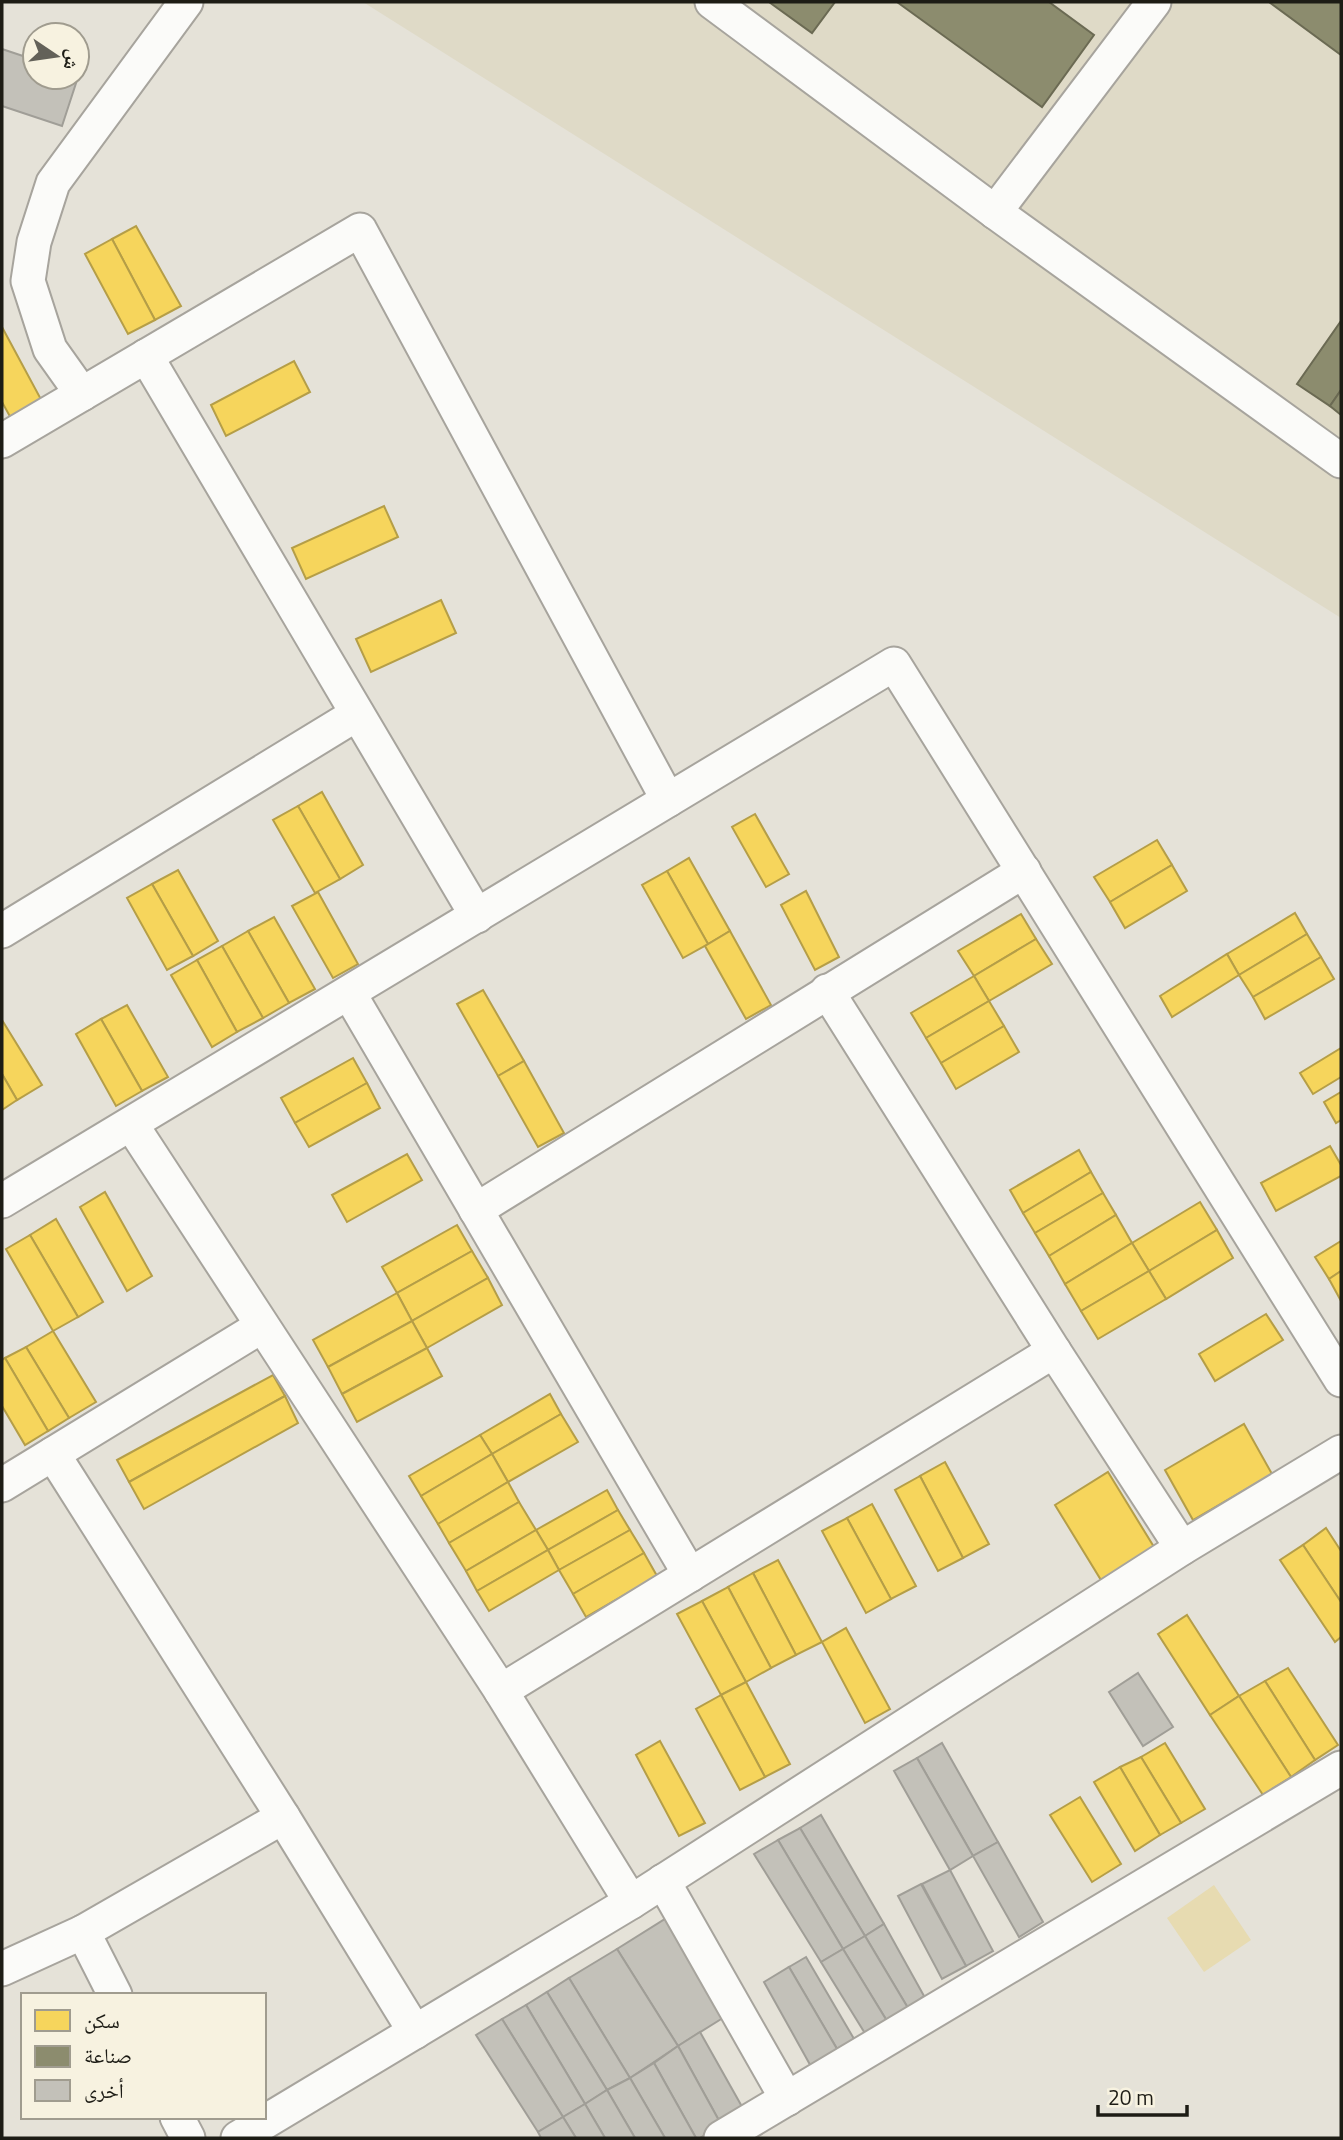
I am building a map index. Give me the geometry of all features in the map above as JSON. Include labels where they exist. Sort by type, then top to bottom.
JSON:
[{"type":"street","points":[[82,394],[50,349],[28,281],[34,242],[53,183],[186,2]]},
{"type":"street","points":[[712,2],[995,212],[1341,461]]},
{"type":"street","points":[[995,212],[1154,2]]},
{"type":"street","points":[[2,441],[360,230],[668,800]]},
{"type":"street","points":[[146,356],[477,916]]},
{"type":"street","points":[[2,1201],[894,664],[1341,1380]]},
{"type":"street","points":[[2,931],[357,714]]},
{"type":"street","points":[[476,1210],[1024,871]]},
{"type":"street","points":[[827,991],[1182,1548]]},
{"type":"street","points":[[349,993],[690,1575]]},
{"type":"street","points":[[131,1124],[501,1691],[631,1902]]},
{"type":"street","points":[[2,1485],[262,1326]]},
{"type":"street","points":[[501,1691],[1054,1351]]},
{"type":"street","points":[[238,2138],[631,1902],[1182,1548],[1341,1452]]},
{"type":"street","points":[[53,1454],[283,1816],[415,2032]]},
{"type":"street","points":[[721,2138],[1341,1768]]},
{"type":"street","points":[[2,1969],[83,1932],[283,1816]]},
{"type":"street","points":[[663,1881],[786,2099]]},
{"type":"street","points":[[83,1932],[114,1993]]},
{"type":"street","points":[[178,2119],[188,2138]]},
{"type":"shaded area","points":[[363,2],[1341,2],[1341,618]]},
{"type":"shaded area","points":[[1214,1885],[1251,1940],[1204,1972],[1167,1918]]},
{"type":"building: سكن","points":[[136,226],[181,306],[155,320],[112,239]]},
{"type":"building: سكن","points":[[112,239],[155,320],[128,334],[85,254]]},
{"type":"building: سكن","points":[[2,327],[44,405],[13,422],[2,402]]},
{"type":"building: سكن","points":[[294,361],[310,392],[226,436],[211,405]]},
{"type":"building: سكن","points":[[384,506],[398,537],[306,579],[292,548]]},
{"type":"building: سكن","points":[[441,600],[456,633],[371,672],[356,639]]},
{"type":"building: سكن","points":[[322,792],[363,865],[340,879],[298,806]]},
{"type":"building: سكن","points":[[298,806],[340,879],[315,893],[273,820]]},
{"type":"building: سكن","points":[[755,814],[789,874],[766,887],[732,827]]},
{"type":"building: سكن","points":[[1157,840],[1172,865],[1110,902],[1094,877]]},
{"type":"building: سكن","points":[[689,858],[730,931],[708,944],[667,871]]},
{"type":"building: سكن","points":[[1172,865],[1187,891],[1125,928],[1110,902]]},
{"type":"building: سكن","points":[[178,870],[218,941],[193,956],[152,884]]},
{"type":"building: سكن","points":[[667,871],[708,944],[683,958],[642,885]]},
{"type":"building: سكن","points":[[152,884],[193,956],[167,970],[127,898]]},
{"type":"building: سكن","points":[[806,891],[839,957],[815,970],[781,905]]},
{"type":"building: سكن","points":[[318,892],[358,964],[333,978],[292,906]]},
{"type":"building: سكن","points":[[1295,913],[1307,934],[1239,975],[1227,954]]},
{"type":"building: سكن","points":[[1021,914],[1036,939],[974,976],[958,951]]},
{"type":"building: سكن","points":[[274,917],[315,989],[289,1003],[248,931]]},
{"type":"building: سكن","points":[[248,931],[289,1003],[263,1018],[222,946]]},
{"type":"building: سكن","points":[[730,931],[771,1005],[746,1019],[705,946]]},
{"type":"building: سكن","points":[[1307,934],[1321,957],[1253,997],[1239,975]]},
{"type":"building: سكن","points":[[1036,939],[1052,964],[989,1001],[974,976]]},
{"type":"building: سكن","points":[[222,946],[263,1018],[237,1032],[197,960]]},
{"type":"building: سكن","points":[[1227,954],[1239,975],[1172,1017],[1160,996]]},
{"type":"building: سكن","points":[[1321,957],[1334,979],[1265,1019],[1253,997]]},
{"type":"building: سكن","points":[[197,960],[237,1032],[212,1047],[171,975]]},
{"type":"building: سكن","points":[[974,976],[989,1001],[926,1038],[911,1013]]},
{"type":"building: سكن","points":[[483,990],[524,1061],[498,1076],[457,1004]]},
{"type":"building: سكن","points":[[989,1001],[1004,1026],[941,1063],[926,1038]]},
{"type":"building: سكن","points":[[127,1005],[168,1077],[142,1091],[101,1019]]},
{"type":"building: سكن","points":[[101,1019],[142,1091],[116,1106],[76,1034]]},
{"type":"building: سكن","points":[[2,1020],[42,1085],[17,1100],[2,1074]]},
{"type":"building: سكن","points":[[1004,1026],[1019,1052],[956,1089],[941,1063]]},
{"type":"building: سكن","points":[[1341,1048],[1341,1077],[1313,1094],[1300,1073]]},
{"type":"building: سكن","points":[[353,1058],[367,1083],[295,1123],[281,1098]]},
{"type":"building: سكن","points":[[524,1061],[564,1133],[538,1147],[498,1076]]},
{"type":"building: سكن","points":[[2,1074],[17,1100],[2,1110]]},
{"type":"building: سكن","points":[[367,1083],[380,1108],[309,1147],[295,1123]]},
{"type":"building: سكن","points":[[1341,1092],[1341,1120],[1336,1123],[1324,1102]]},
{"type":"building: سكن","points":[[1330,1146],[1341,1165],[1341,1176],[1276,1211],[1261,1183]]},
{"type":"building: سكن","points":[[1079,1150],[1091,1172],[1023,1213],[1010,1190]]},
{"type":"building: سكن","points":[[407,1154],[422,1180],[347,1222],[332,1195]]},
{"type":"building: سكن","points":[[1091,1172],[1103,1193],[1035,1233],[1023,1213]]},
{"type":"building: سكن","points":[[105,1192],[152,1276],[127,1291],[80,1207]]},
{"type":"building: سكن","points":[[1103,1193],[1116,1215],[1049,1256],[1035,1233]]},
{"type":"building: سكن","points":[[1200,1202],[1217,1230],[1149,1271],[1132,1243]]},
{"type":"building: سكن","points":[[1116,1215],[1132,1243],[1065,1284],[1049,1256]]},
{"type":"building: سكن","points":[[56,1219],[103,1302],[78,1317],[30,1235]]},
{"type":"building: سكن","points":[[457,1225],[472,1251],[397,1293],[382,1267]]},
{"type":"building: سكن","points":[[1217,1230],[1233,1258],[1166,1299],[1149,1271]]},
{"type":"building: سكن","points":[[30,1235],[78,1317],[53,1331],[6,1249]]},
{"type":"building: سكن","points":[[1341,1241],[1341,1271],[1329,1279],[1315,1257]]},
{"type":"building: سكن","points":[[1132,1243],[1149,1271],[1081,1311],[1065,1284]]},
{"type":"building: سكن","points":[[472,1251],[488,1278],[412,1321],[397,1293]]},
{"type":"building: سكن","points":[[1149,1271],[1166,1299],[1098,1339],[1081,1311]]},
{"type":"building: سكن","points":[[1341,1271],[1341,1301],[1329,1279]]},
{"type":"building: سكن","points":[[488,1278],[502,1305],[427,1348],[412,1321]]},
{"type":"building: سكن","points":[[397,1293],[412,1321],[328,1367],[313,1340]]},
{"type":"building: سكن","points":[[1266,1314],[1283,1340],[1215,1381],[1199,1354]]},
{"type":"building: سكن","points":[[412,1321],[427,1348],[342,1394],[328,1367]]},
{"type":"building: سكن","points":[[53,1331],[96,1402],[69,1418],[26,1347]]},
{"type":"building: سكن","points":[[26,1347],[69,1418],[48,1431],[5,1358]]},
{"type":"building: سكن","points":[[427,1348],[442,1376],[357,1422],[342,1394]]},
{"type":"building: سكن","points":[[5,1358],[48,1431],[25,1445],[2,1406],[2,1360]]},
{"type":"building: سكن","points":[[273,1375],[285,1396],[129,1482],[117,1460]]},
{"type":"building: سكن","points":[[550,1394],[561,1414],[492,1454],[480,1435]]},
{"type":"building: سكن","points":[[285,1396],[298,1423],[144,1509],[129,1482]]},
{"type":"building: سكن","points":[[561,1414],[578,1442],[508,1482],[492,1454]]},
{"type":"building: سكن","points":[[1244,1424],[1272,1474],[1193,1520],[1165,1470]]},
{"type":"building: سكن","points":[[480,1435],[492,1454],[421,1496],[409,1476]]},
{"type":"building: سكن","points":[[492,1454],[508,1482],[438,1524],[421,1496]]},
{"type":"building: سكن","points":[[945,1462],[989,1544],[963,1558],[920,1476]]},
{"type":"building: سكن","points":[[1108,1472],[1154,1547],[1101,1580],[1055,1505]]},
{"type":"building: سكن","points":[[920,1476],[963,1558],[938,1571],[895,1490]]},
{"type":"building: سكن","points":[[508,1482],[519,1502],[449,1543],[438,1524]]},
{"type":"building: سكن","points":[[607,1490],[618,1510],[548,1550],[536,1530]]},
{"type":"building: سكن","points":[[519,1502],[536,1530],[466,1571],[449,1543]]},
{"type":"building: سكن","points":[[872,1504],[916,1586],[891,1599],[847,1518]]},
{"type":"building: سكن","points":[[618,1510],[630,1530],[559,1570],[548,1550]]},
{"type":"building: سكن","points":[[847,1518],[891,1599],[866,1613],[822,1531]]},
{"type":"building: سكن","points":[[1326,1528],[1341,1551],[1341,1602],[1303,1545]]},
{"type":"building: سكن","points":[[536,1530],[548,1550],[477,1591],[466,1571]]},
{"type":"building: سكن","points":[[630,1530],[644,1553],[573,1594],[559,1570]]},
{"type":"building: سكن","points":[[1303,1545],[1341,1602],[1341,1637],[1335,1642],[1280,1560]]},
{"type":"building: سكن","points":[[548,1550],[559,1570],[489,1611],[477,1591]]},
{"type":"building: سكن","points":[[644,1553],[657,1576],[586,1617],[573,1594]]},
{"type":"building: سكن","points":[[778,1560],[822,1642],[796,1655],[753,1573]]},
{"type":"building: سكن","points":[[753,1573],[796,1655],[771,1668],[728,1587]]},
{"type":"building: سكن","points":[[728,1587],[771,1668],[746,1682],[702,1601]]},
{"type":"building: سكن","points":[[702,1601],[746,1682],[721,1695],[677,1614]]},
{"type":"building: سكن","points":[[1187,1615],[1239,1696],[1210,1715],[1158,1634]]},
{"type":"building: سكن","points":[[846,1628],[890,1709],[865,1723],[822,1642]]},
{"type":"building: سكن","points":[[1288,1668],[1338,1745],[1315,1760],[1265,1681]]},
{"type":"building: سكن","points":[[1265,1681],[1315,1760],[1291,1777],[1239,1696]]},
{"type":"building: سكن","points":[[746,1682],[790,1764],[765,1777],[721,1695]]},
{"type":"building: سكن","points":[[721,1695],[765,1777],[740,1790],[696,1709]]},
{"type":"building: سكن","points":[[1239,1696],[1291,1777],[1263,1795],[1210,1715]]},
{"type":"building: سكن","points":[[660,1741],[705,1823],[679,1836],[636,1755]]},
{"type":"building: سكن","points":[[1165,1743],[1205,1809],[1181,1823],[1141,1757]]},
{"type":"building: سكن","points":[[1141,1757],[1181,1823],[1160,1835],[1120,1767]]},
{"type":"building: سكن","points":[[1120,1767],[1160,1835],[1135,1851],[1094,1782]]},
{"type":"building: سكن","points":[[1080,1797],[1121,1864],[1092,1882],[1050,1815]]},
{"type":"building: صناعة","points":[[769,2],[835,2],[812,33]]},
{"type":"building: صناعة","points":[[897,2],[1049,2],[1094,35],[1042,107]]},
{"type":"building: صناعة","points":[[1269,2],[1341,2],[1341,55]]},
{"type":"building: صناعة","points":[[1341,321],[1341,390],[1330,406],[1297,384]]},
{"type":"building: صناعة","points":[[1341,390],[1341,415],[1330,406]]},
{"type":"building: أخرى","points":[[2,49],[21,55],[21,91],[73,91],[62,126],[2,106]]},
{"type":"building: أخرى","points":[[1138,1673],[1173,1727],[1143,1746],[1109,1692]]},
{"type":"building: أخرى","points":[[942,1743],[998,1842],[973,1856],[917,1758]]},
{"type":"building: أخرى","points":[[917,1758],[973,1856],[950,1870],[894,1771]]},
{"type":"building: أخرى","points":[[821,1815],[884,1924],[865,1936],[800,1828]]},
{"type":"building: أخرى","points":[[800,1828],[865,1936],[843,1949],[778,1840]]},
{"type":"building: أخرى","points":[[778,1840],[843,1949],[821,1962],[754,1854]]},
{"type":"building: أخرى","points":[[998,1842],[1043,1922],[1019,1937],[973,1856]]},
{"type":"building: أخرى","points":[[950,1870],[993,1951],[966,1966],[922,1884]]},
{"type":"building: أخرى","points":[[921,1884],[966,1966],[942,1979],[898,1896]]},
{"type":"building: أخرى","points":[[665,1919],[726,2016],[678,2046],[617,1949]]},
{"type":"building: أخرى","points":[[884,1924],[924,1996],[908,2008],[865,1936]]},
{"type":"building: أخرى","points":[[865,1936],[908,2008],[887,2021],[843,1949]]},
{"type":"building: أخرى","points":[[617,1949],[678,2046],[630,2078],[569,1978]]},
{"type":"building: أخرى","points":[[843,1949],[887,2021],[866,2035],[821,1962]]},
{"type":"building: أخرى","points":[[806,1957],[857,2044],[840,2054],[789,1967]]},
{"type":"building: أخرى","points":[[789,1967],[840,2054],[813,2070],[764,1982]]},
{"type":"building: أخرى","points":[[569,1978],[630,2078],[607,2090],[547,1992]]},
{"type":"building: أخرى","points":[[547,1992],[607,2090],[585,2104],[526,2005]]},
{"type":"building: أخرى","points":[[526,2005],[585,2104],[563,2117],[502,2019]]},
{"type":"building: أخرى","points":[[502,2019],[563,2117],[538,2132],[476,2035]]},
{"type":"building: أخرى","points":[[700,2032],[745,2112],[722,2126],[678,2046]]},
{"type":"building: أخرى","points":[[678,2046],[722,2126],[700,2138],[696,2138],[654,2063]]},
{"type":"building: أخرى","points":[[654,2063],[696,2138],[665,2138],[630,2078]]},
{"type":"building: أخرى","points":[[630,2078],[665,2138],[635,2138],[607,2090]]},
{"type":"building: أخرى","points":[[607,2090],[635,2138],[605,2138],[585,2104]]},
{"type":"building: أخرى","points":[[585,2104],[605,2138],[576,2138],[563,2117]]},
{"type":"building: أخرى","points":[[563,2117],[576,2138],[541,2138],[538,2132]]}]
